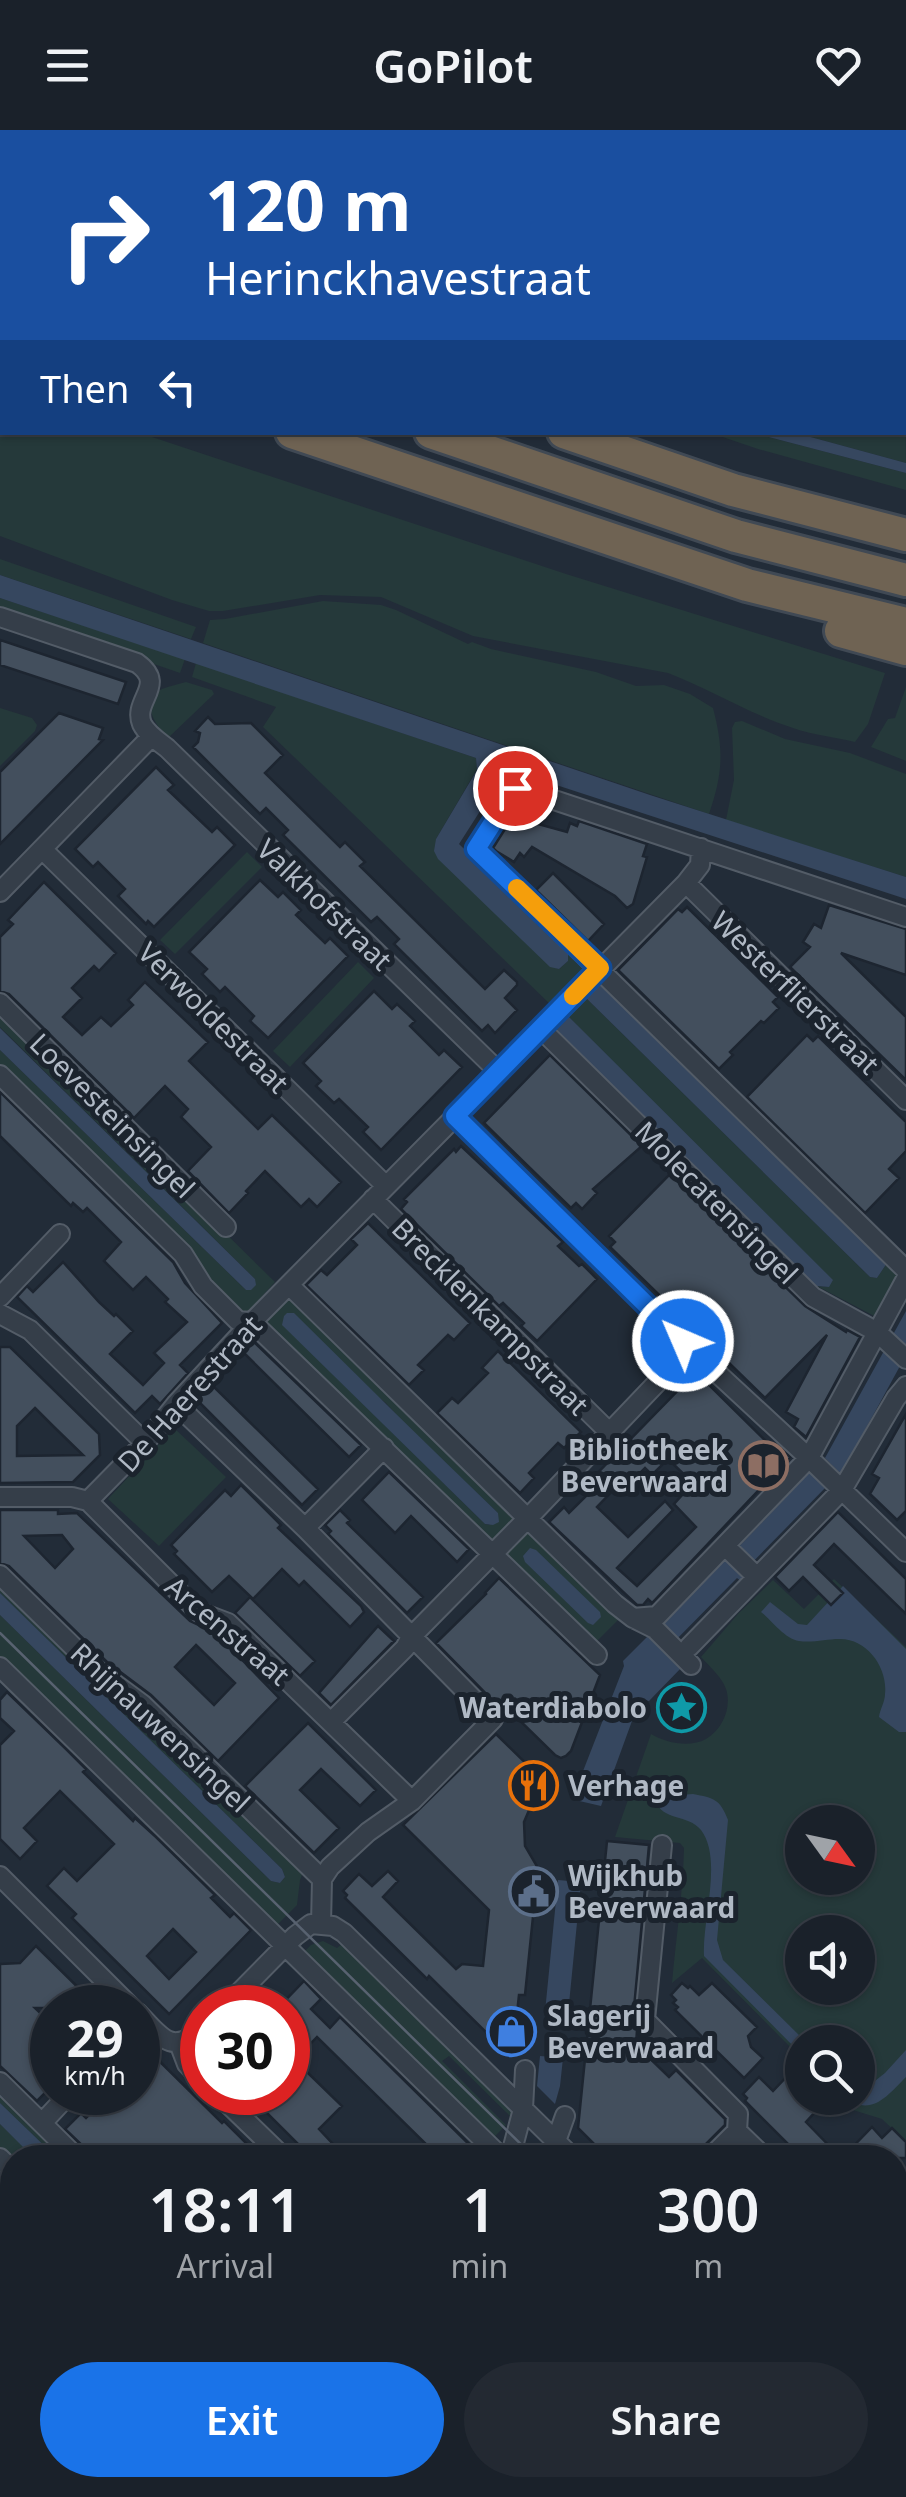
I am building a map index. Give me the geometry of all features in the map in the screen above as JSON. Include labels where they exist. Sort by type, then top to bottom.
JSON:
[{"type":"highway","points":[[301,435],[747,585],[906,624]]},
{"type":"highway","points":[[440,435],[736,536],[906,580]]},
{"type":"highway","points":[[573,435],[733,490],[906,535]]},
{"type":"highway","points":[[747,585],[836,629],[906,649]]},
{"type":"street","points":[[0,618],[138,662],[150,678],[141,722],[152,736],[0,892]]},
{"type":"street","name":"Valkhofstraat","points":[[152,736],[499,1072]]},
{"type":"street","points":[[906,917],[515,788],[476,849],[906,1270]]},
{"type":"street","points":[[686,883],[700,865],[701,848]]},
{"type":"street","name":"Verwoldestraat","points":[[42,849],[380,1193]]},
{"type":"street","name":"De Haerestraat","points":[[88,1501],[252,1322],[686,883]]},
{"type":"street","name":"Westerflierstraat","points":[[686,883],[906,1100]]},
{"type":"street","name":"Loevesteinsingel","points":[[0,1003],[226,1227]]},
{"type":"street","name":"Molecatensingel","points":[[541,1029],[813,1297],[881,1336],[906,1359]]},
{"type":"street","name":"Loevesteinsingel","points":[[0,1075],[183,1254],[203,1286],[238,1321],[252,1322],[378,1455],[493,1553],[597,1654]]},
{"type":"street","points":[[455,1116],[690,1348],[906,1552]]},
{"type":"street","name":"Brecklenkampstraat","points":[[380,1193],[609,1432]]},
{"type":"street","points":[[0,1297],[60,1234]]},
{"type":"street","points":[[632,1618],[658,1616],[728,1549],[809,1458],[881,1336],[906,1279]]},
{"type":"street","points":[[290,1284],[417,1405],[614,1604],[684,1652],[752,1573],[842,1490],[906,1386]]},
{"type":"street","points":[[0,1314],[30,1330],[145,1443]]},
{"type":"street","points":[[332,1721],[690,1348]]},
{"type":"street","points":[[176,1404],[493,1719],[412,1801],[368,1832],[330,1867],[322,1879],[321,1924]]},
{"type":"street","points":[[305,1528],[378,1455]]},
{"type":"street","points":[[0,1497],[72,1497],[88,1501]]},
{"type":"street","name":"Arcenstraat","points":[[88,1501],[199,1612],[228,1623],[412,1801]]},
{"type":"street","points":[[728,1549],[752,1573]]},
{"type":"street","name":"Rhijnauwensingel","points":[[0,1575],[100,1673],[142,1704],[322,1879]]},
{"type":"street","points":[[0,1667],[489,2145]]},
{"type":"street","points":[[662,1844],[646,2020],[738,2114],[736,2131],[723,2145]]},
{"type":"street","points":[[0,1876],[107,1985]]},
{"type":"street","points":[[247,1985],[311,1924],[333,1926],[523,2109],[549,2145]]},
{"type":"street","points":[[160,2035],[180,2047]]},
{"type":"street","points":[[513,2145],[523,2109],[526,2070]]},
{"type":"street","points":[[0,2082],[65,2145]]},
{"type":"street","points":[[42,2122],[49,2115]]},
{"type":"street","points":[[240,2115],[271,2145]]},
{"type":"street","points":[[554,2145],[566,2116]]},
{"type":"street","points":[[736,2131],[751,2145]]},
{"type":"green space","points":[[0,435],[146,435],[566,574],[885,673],[868,724],[855,742],[793,728],[668,673],[473,636],[381,597],[320,595],[209,611],[0,536]]},
{"type":"green space","points":[[717,435],[761,435],[906,473],[906,490]]},
{"type":"green space","points":[[803,435],[906,435],[906,463]]},
{"type":"green space","points":[[0,559],[196,627],[191,639],[0,575]]},
{"type":"green space","points":[[0,598],[185,659],[180,673],[0,611]]},
{"type":"green space","points":[[323,601],[381,605],[468,644],[596,672],[636,686],[664,685],[690,694],[713,708],[719,737],[719,774],[709,814],[203,643],[210,620]]},
{"type":"green space","points":[[196,663],[476,758],[477,769],[436,839],[550,966],[559,969],[568,961],[568,951],[588,970],[552,1006],[263,727],[276,707],[192,677]]},
{"type":"green space","points":[[186,682],[214,694],[168,738],[154,720],[151,700],[162,689]]},
{"type":"green space","points":[[906,687],[906,761],[871,747],[888,719],[895,718]]},
{"type":"green space","points":[[0,708],[32,718],[37,725],[0,766]]},
{"type":"green space","points":[[742,721],[785,739],[850,753],[906,774],[906,877],[726,820],[734,780],[732,728],[735,722]]},
{"type":"green space","points":[[247,852],[262,867],[175,954],[160,940]]},
{"type":"green space","points":[[358,962],[374,978],[290,1067],[273,1051]]},
{"type":"green space","points":[[585,997],[870,1277],[877,1278],[889,1260],[904,1275],[880,1319],[817,1286],[828,1287],[567,1015]]},
{"type":"green space","points":[[0,1012],[275,1282],[243,1317],[0,1068],[0,1050],[246,1290],[255,1279],[0,1027]]},
{"type":"green space","points":[[292,1294],[517,1516],[489,1543],[264,1322]],"holes":[[[283,1325],[386,1403],[498,1513],[489,1525]]]},
{"type":"green space","points":[[174,1428],[226,1477],[159,1546],[108,1499]]},
{"type":"green space","points":[[530,1528],[621,1617],[594,1644],[503,1555]]},
{"type":"green space","points":[[834,1579],[906,1647],[906,2142],[882,2119],[869,2115],[875,2115],[875,2025],[785,2025],[785,2042],[702,1958],[672,1983],[684,1848],[680,1843],[615,1837],[651,1734],[678,1743],[700,1742],[717,1730],[725,1717],[726,1689],[701,1657],[773,1580],[804,1609]]},
{"type":"green space","points":[[0,1580],[134,1711],[139,1707],[304,1870],[297,1905],[272,1930],[0,1662],[0,1615],[271,1881],[280,1883],[285,1877],[282,1869],[0,1593]]},
{"type":"green space","points":[[323,1941],[337,1948],[342,1944],[515,2114],[512,2118],[449,2056],[442,2061],[506,2125],[495,2136],[504,2145],[494,2145],[301,1955],[311,1945]]},
{"type":"green space","points":[[0,2087],[60,2145],[44,2145],[0,2103]]},
{"type":"green space","points":[[0,2124],[22,2145],[0,2145]]},
{"type":"water","points":[[761,435],[803,435],[906,463],[906,473]]},
{"type":"water","points":[[0,575],[650,795],[906,877],[906,899],[507,769],[459,844],[568,951],[568,961],[559,969],[550,967],[434,851],[436,839],[477,770],[476,758],[0,598]]},
{"type":"water","points":[[602,980],[889,1260],[877,1278],[870,1277],[585,997]]},
{"type":"water","points":[[567,1015],[833,1280],[829,1287],[817,1286],[808,1279],[554,1030]]},
{"type":"water","points":[[0,1028],[255,1279],[251,1290],[246,1290],[0,1050]]},
{"type":"water","points":[[906,1311],[906,1355],[841,1474],[825,1458]]},
{"type":"water","points":[[287,1313],[294,1313],[498,1513],[499,1522],[485,1524],[282,1325]]},
{"type":"water","points":[[810,1472],[826,1487],[745,1570],[749,1574],[742,1582],[737,1578],[669,1647],[682,1667],[649,1701],[640,1699],[601,1806],[575,1800],[623,1661],[648,1636],[657,1636],[660,1623]]},
{"type":"water","points":[[530,1548],[600,1612],[601,1617],[593,1625],[525,1562],[523,1556]]},
{"type":"water","points":[[843,1586],[906,1649],[906,1732],[899,1732],[879,1717],[885,1684],[879,1665],[867,1649],[849,1640],[794,1640],[761,1612],[770,1602],[798,1624],[807,1625]]},
{"type":"water","points":[[0,1593],[282,1869],[285,1877],[280,1883],[271,1881],[0,1615]]},
{"type":"water","points":[[666,1796],[706,1797],[722,1808],[728,1820],[717,1940],[723,1960],[789,2025],[785,2025],[785,2038],[704,1956],[711,1873],[707,1842],[696,1825],[659,1807],[656,1801]]},
{"type":"water","points":[[558,1880],[581,1882],[568,2014],[545,2012]]},
{"type":"water","points":[[906,2050],[906,2077],[875,2104],[875,2081]]},
{"type":"water","points":[[540,2056],[563,2058],[555,2104],[537,2086]]},
{"type":"water","points":[[0,2103],[44,2145],[21,2145],[0,2124]]},
{"type":"building","points":[[0,640],[126,682],[118,704],[0,665]]},
{"type":"building","points":[[59,713],[103,728],[99,739],[103,740],[0,844],[0,772]]},
{"type":"building","points":[[208,717],[215,724],[251,723],[283,755],[265,773],[340,847],[345,842],[365,862],[360,866],[485,989],[504,970],[517,982],[505,998],[517,1010],[495,1033],[488,1025],[482,1031],[394,944],[399,939],[377,917],[371,922],[283,835],[288,830],[266,808],[260,814],[193,747],[200,733],[195,731]]},
{"type":"building","points":[[156,767],[174,785],[168,790],[212,832],[217,827],[235,845],[154,927],[118,896],[125,889],[98,862],[93,867],[75,849]]},
{"type":"building","points":[[522,802],[546,810],[538,824],[567,832],[570,823],[577,826],[579,821],[647,844],[633,904],[627,908],[615,896],[532,847],[524,857],[520,853],[514,862],[496,851],[493,848]]},
{"type":"building","points":[[553,873],[604,924],[588,941],[536,890]]},
{"type":"building","points":[[260,880],[278,897],[283,892],[301,910],[296,915],[325,943],[330,938],[348,956],[268,1038],[250,1021],[254,1016],[225,987],[220,992],[202,974],[207,969],[189,952]]},
{"type":"building","points":[[44,882],[116,953],[99,971],[94,966],[72,988],[82,998],[63,1017],[82,1035],[101,1017],[111,1026],[133,1005],[128,1000],[145,982],[208,1042],[189,1061],[258,1129],[272,1115],[341,1182],[317,1207],[309,1199],[301,1207],[265,1171],[229,1213],[188,1171],[211,1147],[181,1117],[188,1109],[165,1086],[134,1118],[9,994],[0,991],[0,937],[13,924],[8,920]]},
{"type":"building","points":[[829,905],[906,929],[906,975],[841,953],[906,1017],[906,1080],[790,967],[810,947],[803,942],[814,924],[821,928]]},
{"type":"building","points":[[687,907],[778,997],[773,1002],[779,1008],[730,1052],[733,1055],[719,1069],[618,970],[678,909],[682,912]]},
{"type":"building","points":[[374,991],[392,1009],[397,1004],[415,1021],[410,1026],[439,1055],[444,1050],[462,1067],[381,1150],[363,1132],[368,1127],[339,1099],[334,1103],[316,1086],[321,1081],[303,1063]]},
{"type":"building","points":[[807,1035],[813,1041],[818,1036],[906,1122],[906,1151],[889,1169],[899,1178],[865,1213],[747,1097]]},
{"type":"building","points":[[550,1055],[642,1146],[593,1189],[597,1193],[582,1209],[576,1203],[571,1208],[484,1123]]},
{"type":"building","points":[[0,1092],[173,1262],[185,1283],[222,1323],[180,1365],[188,1373],[160,1404],[152,1396],[135,1413],[17,1297],[27,1286],[33,1292],[63,1262],[99,1302],[133,1331],[110,1354],[143,1385],[164,1363],[154,1353],[187,1322],[146,1277],[133,1290],[104,1261],[121,1242],[87,1208],[83,1212],[73,1203],[71,1206],[0,1136]]},
{"type":"building","points":[[461,1146],[563,1242],[558,1246],[597,1279],[537,1341],[521,1326],[524,1323],[503,1303],[499,1306],[401,1209],[407,1202],[404,1199]]},
{"type":"building","points":[[670,1174],[805,1306],[860,1337],[806,1437],[794,1427],[798,1419],[786,1412],[827,1335],[765,1398],[610,1247],[615,1242],[609,1236]]},
{"type":"building","points":[[368,1223],[470,1323],[454,1340],[448,1335],[418,1365],[424,1370],[409,1385],[306,1285],[321,1270],[327,1275],[357,1245],[351,1239]]},
{"type":"building","points":[[252,1340],[361,1445],[349,1457],[242,1351]]},
{"type":"building","points":[[0,1347],[10,1347],[99,1434],[100,1455],[73,1482],[0,1483]],"holes":[[[35,1408],[83,1455],[17,1456],[17,1426]]]},
{"type":"building","points":[[498,1351],[581,1432],[564,1448],[558,1443],[529,1473],[534,1478],[520,1493],[437,1413],[452,1398],[458,1403],[488,1373],[482,1368]]},
{"type":"building","points":[[696,1372],[779,1454],[782,1450],[790,1457],[652,1603],[648,1599],[643,1605],[637,1605],[549,1522],[564,1507],[569,1513],[589,1493],[583,1488]],"holes":[[[668,1459],[693,1483],[674,1504],[696,1527],[637,1586],[617,1568],[673,1510],[665,1501],[628,1537],[597,1507],[620,1483],[625,1488],[645,1468],[652,1475]]]},
{"type":"building","points":[[211,1384],[318,1489],[302,1505],[197,1400]]},
{"type":"building","points":[[906,1414],[906,1511],[897,1520],[870,1494],[879,1478],[872,1474]]},
{"type":"building","points":[[389,1472],[469,1549],[457,1562],[411,1516],[395,1533],[362,1500]]},
{"type":"building","points":[[241,1485],[281,1525],[278,1528],[361,1606],[364,1612],[350,1627],[304,1581],[299,1586],[282,1569],[253,1599],[229,1576],[212,1592],[174,1554],[177,1551],[171,1545],[225,1490],[231,1496]]},
{"type":"building","points":[[0,1510],[77,1513],[190,1621],[216,1633],[279,1698],[218,1761],[151,1695],[107,1662],[9,1566],[0,1563]],"holes":[[[62,1535],[73,1549],[55,1568],[24,1536]],[[196,1645],[235,1683],[214,1705],[175,1667]]]},
{"type":"building","points":[[340,1510],[350,1520],[347,1523],[423,1597],[407,1613],[328,1534],[331,1531],[325,1525]]},
{"type":"building","points":[[838,1512],[906,1579],[906,1614],[834,1544],[814,1565],[843,1593],[831,1605],[803,1577],[789,1591],[775,1577]]},
{"type":"building","points":[[499,1578],[600,1675],[571,1751],[561,1758],[502,1703],[499,1707],[436,1643]]},
{"type":"building","points":[[250,1597],[315,1661],[300,1676],[235,1613]]},
{"type":"building","points":[[378,1626],[394,1641],[331,1705],[319,1693]]},
{"type":"building","points":[[7,1692],[133,1821],[135,1818],[215,1895],[211,1898],[230,1917],[234,1913],[251,1930],[197,1985],[180,1985],[180,2003],[169,2014],[160,2005],[160,1985],[140,1985],[72,1918],[76,1914],[47,1886],[64,1868],[77,1881],[114,1844],[60,1791],[24,1828],[37,1841],[20,1859],[0,1839],[0,1745],[14,1731],[0,1718],[0,1700]],"holes":[[[173,1929],[196,1952],[169,1979],[147,1956]]]},
{"type":"building","points":[[308,1723],[376,1790],[360,1806],[321,1769],[300,1790],[339,1828],[314,1853],[245,1786]]},
{"type":"building","points":[[496,1734],[550,1787],[533,1801],[524,1822],[525,1846],[538,1868],[525,1995],[519,1995],[514,2041],[506,2047],[498,2044],[429,1976],[427,1979],[345,1898],[343,1891],[359,1874],[372,1886],[388,1871],[398,1881],[383,1897],[396,1910],[456,1969],[462,1964],[483,1966],[489,1910],[403,1825]]},
{"type":"building","points":[[607,1841],[649,1845],[633,2019],[636,2045],[669,2077],[676,2070],[725,2119],[725,2125],[705,2145],[595,2145],[578,2128]]},
{"type":"building","points":[[36,1946],[76,1985],[30,1985],[30,2094],[0,2066],[0,1964],[20,1963]]},
{"type":"building","points":[[682,1983],[699,1995],[712,1983],[757,2027],[748,2036],[751,2047],[763,2058],[744,2078],[675,2010],[678,2007],[671,1995]]},
{"type":"building","points":[[310,1987],[321,1999],[311,2009],[330,2028],[340,2017],[470,2145],[427,2145],[317,2037],[310,2044]]},
{"type":"building","points":[[160,2062],[180,2082],[180,2115],[214,2115],[248,2145],[82,2145],[65,2129],[79,2115],[160,2115]]},
{"type":"building","points":[[310,2075],[342,2106],[319,2129],[330,2145],[299,2145],[269,2115],[310,2115]]},
{"type":"building","points":[[759,2077],[773,2091],[785,2078],[785,2115],[812,2115],[806,2122],[828,2145],[789,2145],[745,2101],[743,2094]]},
{"type":"building","points":[[872,2127],[882,2138],[892,2128],[906,2142],[906,2145],[855,2145]]},
{"type":"tram line","points":[[0,1633],[522,2145]]},
{"type":"slow traffic","points":[[517,888],[600,968],[573,996]]},
{"type":"place","name":"Bibliotheek Beverwaard","points":[[763,1465]]},
{"type":"place","name":"Waterdiabolo","points":[[682,1707]]},
{"type":"place","name":"Verhage","points":[[533,1785]]},
{"type":"place","name":"Wijkhub Beverwaard","points":[[533,1891]]},
{"type":"place","name":"Slagerij Beverwaard","points":[[512,2031]]},
{"type":"route","points":[[515,788],[476,849],[600,968],[455,1116],[683,1341]]}]
